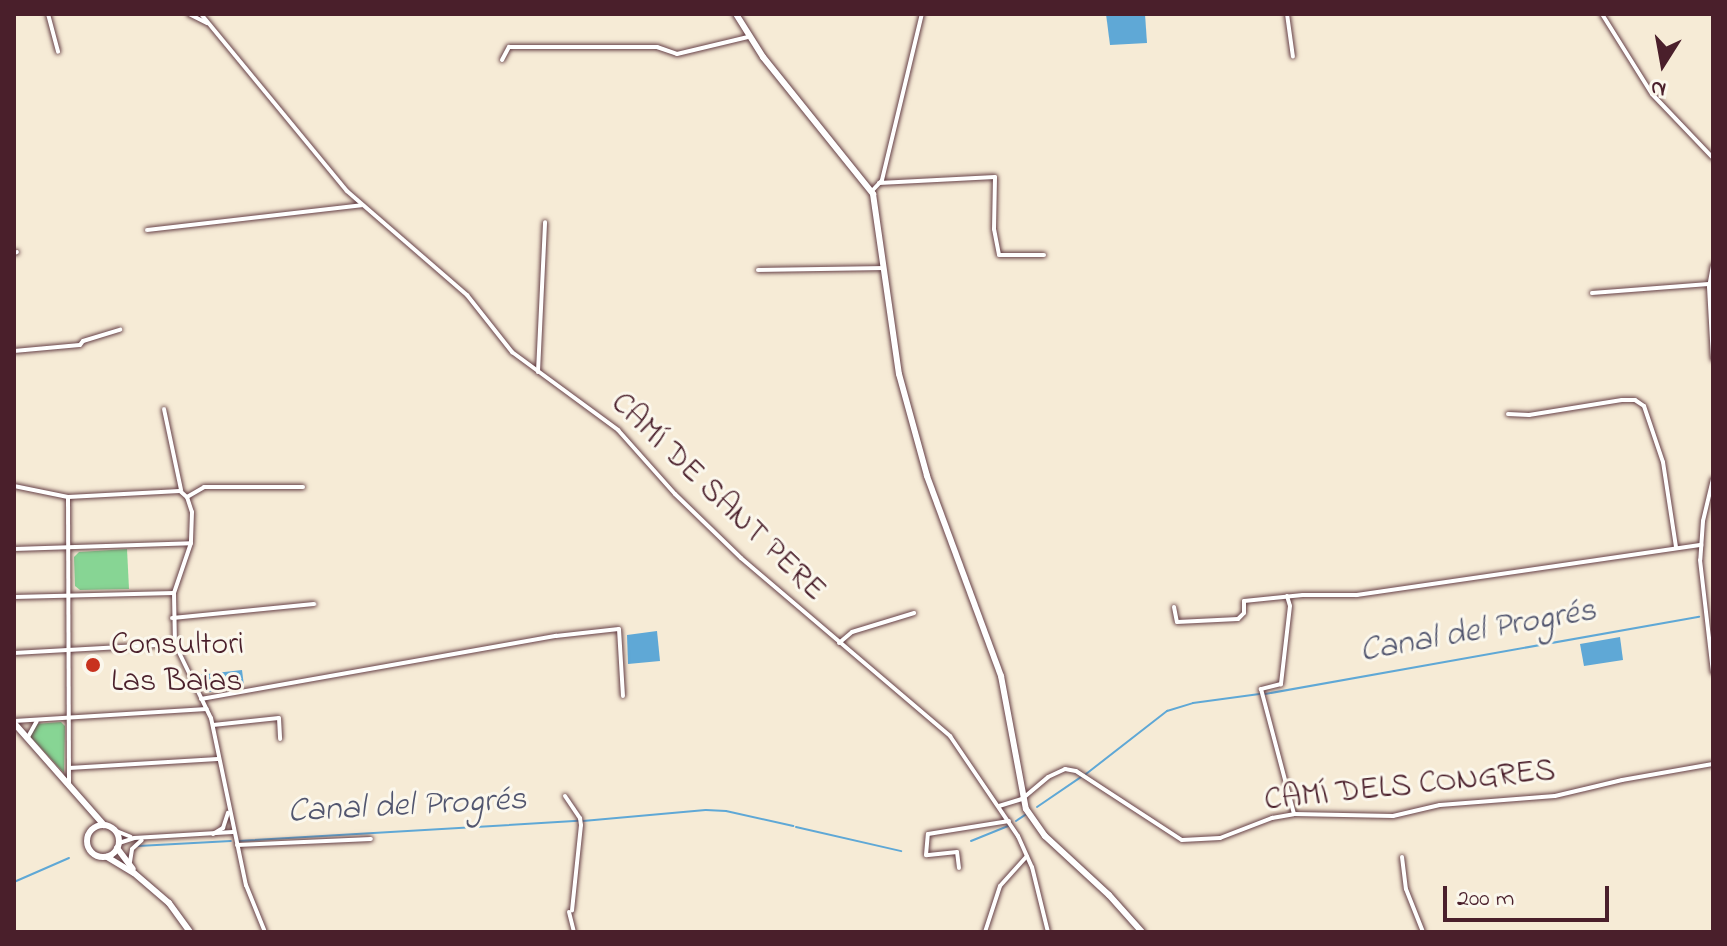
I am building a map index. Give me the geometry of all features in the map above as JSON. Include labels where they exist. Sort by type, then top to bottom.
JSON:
[{"type":"main road","points":[[736,14],[748,37],[871,192],[899,374],[917,444],[1001,676],[1022,799],[1045,836],[1109,895],[1142,932]]},
{"type":"main road","points":[[14,722],[88,810],[114,830],[118,846],[133,871]]},
{"type":"main road","points":[[88,810],[90,830],[87,846],[96,856],[107,857],[133,871],[169,903],[190,932]]},
{"type":"main road","points":[[90,830],[104,825]]},
{"type":"main road","points":[[107,857],[118,846]]},
{"type":"street","points":[[48,14],[58,52]]},
{"type":"street","points":[[189,14],[209,24]]},
{"type":"street","name":"CAMÍ DE SANT PERE","points":[[201,14],[362,205],[467,295],[512,352],[618,430],[675,494],[741,558],[950,736],[1009,821],[1027,856],[1048,932]]},
{"type":"street","points":[[871,192],[879,183],[922,14]]},
{"type":"street","points":[[1287,14],[1293,57]]},
{"type":"street","points":[[1602,14],[1652,94],[1713,158]]},
{"type":"street","points":[[502,60],[509,47],[657,47],[677,54],[748,37]]},
{"type":"street","points":[[879,183],[995,177],[994,229],[999,255],[1044,255]]},
{"type":"street","points":[[147,230],[362,205]]},
{"type":"street","points":[[538,372],[545,222]]},
{"type":"street","points":[[1713,265],[1709,284],[1713,359]]},
{"type":"street","points":[[758,270],[885,268]]},
{"type":"street","points":[[1592,293],[1709,284]]},
{"type":"street","points":[[14,351],[80,345],[83,341],[120,330]]},
{"type":"street","points":[[1508,414],[1529,415],[1622,400],[1635,400],[1644,406],[1663,462],[1676,547]]},
{"type":"street","points":[[164,409],[181,491],[187,497],[192,512],[191,543],[174,593],[172,618],[175,644],[213,725],[246,885],[265,932]]},
{"type":"street","points":[[1713,479],[1701,545],[1713,672]]},
{"type":"street","points":[[14,486],[68,497],[181,491]]},
{"type":"street","points":[[187,497],[204,487],[303,487]]},
{"type":"street","points":[[68,497],[69,788]]},
{"type":"street","points":[[14,549],[191,543]]},
{"type":"street","points":[[1174,607],[1177,622],[1238,619],[1244,613],[1244,601],[1287,596],[1357,595],[1701,545]]},
{"type":"street","points":[[14,597],[174,593]]},
{"type":"street","points":[[1287,596],[1290,606],[1281,684],[1261,689],[1294,814]]},
{"type":"street","points":[[172,618],[314,604]]},
{"type":"street","points":[[839,643],[852,632],[914,613]]},
{"type":"street","points":[[201,699],[542,638],[619,629],[623,696]]},
{"type":"street","points":[[14,653],[175,644]]},
{"type":"street","points":[[14,722],[207,709]]},
{"type":"street","points":[[213,725],[279,718],[280,739]]},
{"type":"street","points":[[27,739],[28,731],[37,720]]},
{"type":"street","points":[[69,768],[219,759]]},
{"type":"street","name":"CAMÍ DELS CONGRES","points":[[999,806],[1022,799],[1056,771],[1065,769],[1076,771],[1182,840],[1220,838],[1272,818],[1294,814],[1393,816],[1440,805],[1555,796],[1713,764]]},
{"type":"street","points":[[565,796],[580,818],[581,825],[570,911],[574,932]]},
{"type":"street","points":[[211,835],[223,828],[229,810]]},
{"type":"street","points":[[959,868],[957,852],[926,855],[928,834],[1009,821]]},
{"type":"street","points":[[114,830],[134,838],[144,838],[211,835],[233,830]]},
{"type":"street","points":[[118,846],[134,838]]},
{"type":"street","points":[[133,871],[130,854],[144,838]]},
{"type":"street","points":[[237,845],[371,839]]},
{"type":"street","points":[[985,932],[1000,886],[1027,856]]},
{"type":"street","points":[[1402,857],[1406,889],[1423,932]]},
{"type":"green space","points":[[127,549],[129,589],[80,590],[75,586],[74,557],[79,552]]},
{"type":"green space","points":[[61,722],[65,726],[64,773],[29,735],[35,724]]},
{"type":"water","points":[[1106,14],[1145,14],[1147,43],[1110,45]]},
{"type":"water","points":[[657,631],[660,661],[628,664],[627,635]]},
{"type":"water","points":[[1620,637],[1623,660],[1584,666],[1580,644]]},
{"type":"water","points":[[242,670],[244,686],[209,692],[198,675]]},
{"type":"waterway","name":"Canal del Progrés","points":[[1265,694],[1699,617]]},
{"type":"waterway","name":"Canal del Progrés","points":[[1086,774],[1167,711],[1193,703],[1259,694]]},
{"type":"waterway","name":"Canal del Progrés","points":[[1037,807],[1081,777]]},
{"type":"waterway","name":"Canal del Progrés","points":[[583,821],[706,810],[726,811],[793,826]]},
{"type":"waterway","name":"Canal del Progrés","points":[[1016,821],[1025,815]]},
{"type":"waterway","name":"Canal del Progrés","points":[[239,841],[578,821]]},
{"type":"waterway","name":"Canal del Progrés","points":[[971,841],[1008,826]]},
{"type":"waterway","name":"Canal del Progrés","points":[[796,827],[901,851]]},
{"type":"waterway","points":[[138,846],[231,841]]},
{"type":"waterway","points":[[14,882],[69,858]]},
{"type":"place","name":"Consultori Las Baias","points":[[93,665]]}]
